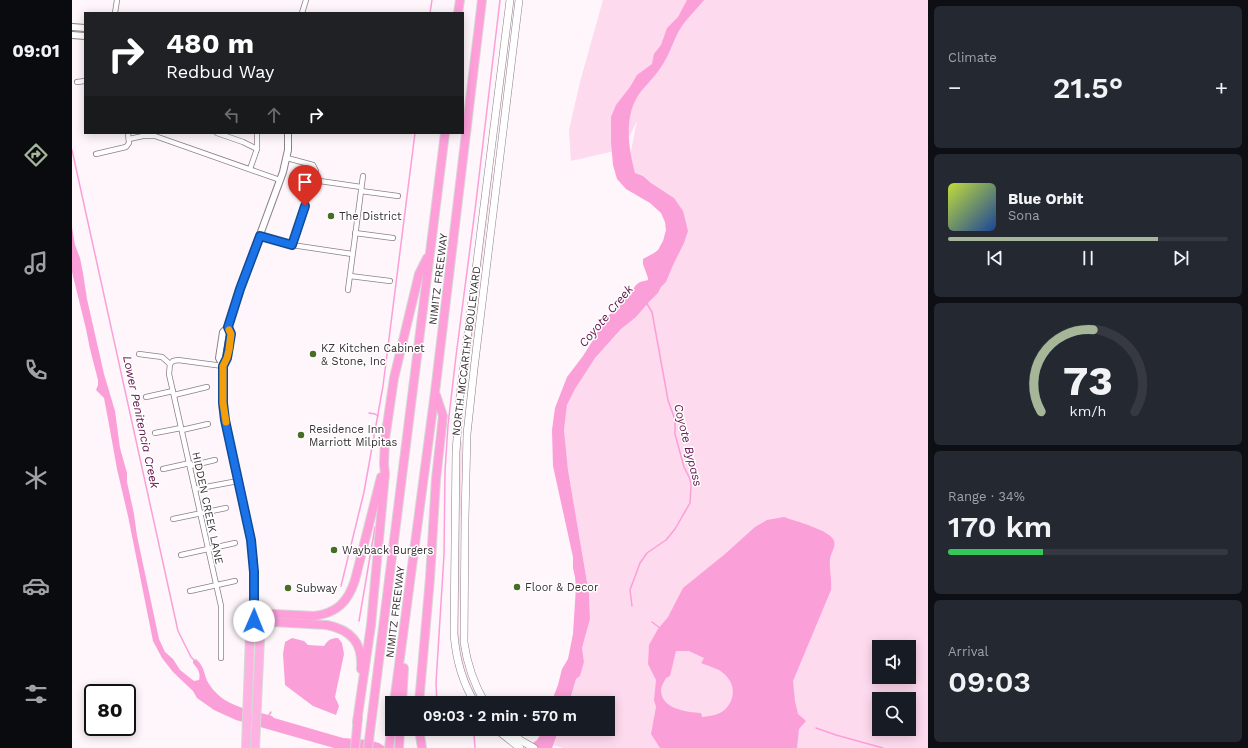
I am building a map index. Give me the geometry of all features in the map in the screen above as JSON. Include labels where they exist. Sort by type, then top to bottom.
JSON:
[{"type":"highway","points":[[458,12],[460,0]]},
{"type":"highway","name":"NIMITZ FREEWAY","points":[[395,696],[435,392],[482,0]]},
{"type":"highway","name":"NIMITZ FREEWAY","points":[[368,748],[445,134]]},
{"type":"highway","points":[[357,722],[371,625],[385,474],[385,439],[394,378],[419,274],[430,253]]},
{"type":"highway","points":[[420,696],[430,578],[436,479],[443,416],[435,392]]},
{"type":"highway","points":[[254,617],[323,615],[334,610],[344,602],[351,592],[355,580],[384,464]]},
{"type":"highway","points":[[402,696],[409,591]]},
{"type":"highway","points":[[246,748],[250,635],[254,617]]},
{"type":"highway","points":[[254,617],[260,637],[255,748]]},
{"type":"highway","points":[[254,617],[338,627],[349,633],[356,642],[360,654],[361,666],[355,748]]},
{"type":"highway","points":[[389,748],[390,736]]},
{"type":"highway","points":[[399,748],[400,736]]},
{"type":"highway","points":[[420,736],[422,748]]},
{"type":"main road","name":"NORTH MCCARTHY BOULEVARD","points":[[471,696],[460,671],[455,644],[456,441],[460,396],[510,0]]},
{"type":"main road","name":"NORTH MCCARTHY BOULEVARD","points":[[481,696],[473,680],[465,652],[466,441],[520,0]]},
{"type":"main road","points":[[489,164],[499,165]]},
{"type":"main road","points":[[471,309],[481,310]]},
{"type":"main road","points":[[455,518],[465,518]]},
{"type":"main road","points":[[506,736],[520,745],[534,748]]},
{"type":"main road","points":[[513,736],[520,745]]},
{"type":"street","points":[[115,12],[117,0]]},
{"type":"street","points":[[302,12],[306,0]]},
{"type":"street","points":[[72,27],[84,28]]},
{"type":"street","points":[[72,34],[84,36]]},
{"type":"street","points":[[77,82],[84,81]]},
{"type":"street","points":[[96,154],[126,147],[129,143],[128,134]]},
{"type":"street","points":[[220,134],[243,142],[257,149]]},
{"type":"street","points":[[250,169],[257,149],[257,134]]},
{"type":"street","points":[[254,617],[254,565],[251,540],[225,420],[223,403],[223,366],[227,358],[231,334],[228,327],[237,296],[287,158],[289,143],[288,134]]},
{"type":"street","points":[[129,139],[143,136],[155,136],[280,180]]},
{"type":"street","points":[[287,158],[313,165],[316,171],[292,245]]},
{"type":"street","points":[[348,290],[364,176]]},
{"type":"street","points":[[313,180],[398,196]]},
{"type":"street","points":[[355,233],[393,238]]},
{"type":"street","points":[[260,236],[292,245],[352,254]]},
{"type":"street","points":[[350,276],[390,281]]},
{"type":"street","points":[[139,354],[162,358],[170,364],[173,361],[178,360],[223,366]]},
{"type":"street","name":"HIDDEN CREEK LANE","points":[[170,364],[169,374],[173,393],[196,489],[200,514],[221,606],[221,658]]},
{"type":"street","points":[[146,397],[207,387]]},
{"type":"street","points":[[155,433],[208,424]]},
{"type":"street","points":[[163,469],[215,460]]},
{"type":"street","points":[[196,489],[238,481]]},
{"type":"street","points":[[173,520],[226,508]]},
{"type":"street","points":[[181,555],[234,543]]},
{"type":"street","points":[[190,591],[235,581]]},
{"type":"shaded area","points":[[511,0],[514,0],[495,155],[500,110],[500,91]]},
{"type":"shaded area","points":[[603,0],[928,0],[928,748],[564,748],[553,745],[556,736],[615,736],[615,696],[571,696],[576,679],[580,676],[584,662],[582,648],[590,619],[589,594],[568,470],[564,430],[567,405],[575,389],[595,358],[621,329],[636,317],[658,293],[666,282],[674,263],[674,198],[643,176],[635,173],[630,155],[637,121],[623,149],[571,161],[569,130],[580,82]]},
{"type":"shaded area","points":[[687,0],[704,0],[682,26],[663,64],[636,99],[630,119],[629,141],[635,173],[643,176],[674,198],[683,211],[688,231],[666,282],[636,317],[621,329],[595,358],[575,389],[567,405],[564,430],[568,470],[589,594],[590,619],[582,648],[584,662],[580,676],[576,679],[571,696],[554,696],[562,669],[568,659],[573,634],[576,587],[573,557],[553,466],[552,430],[555,408],[567,377],[595,337],[601,322],[623,303],[636,285],[640,282],[648,280],[643,259],[658,250],[663,241],[666,230],[665,222],[661,213],[650,203],[626,189],[617,179],[613,165],[611,117],[616,105],[637,75],[652,64],[654,54],[661,45],[667,28],[678,17]]},
{"type":"shaded area","points":[[491,173],[493,173],[469,369],[466,369]]},
{"type":"shaded area","points":[[72,227],[75,245],[80,258],[87,299],[104,374],[115,411],[120,448],[127,473],[127,482],[137,536],[159,639],[165,652],[173,659],[180,670],[194,681],[199,680],[198,670],[193,663],[196,659],[203,668],[207,681],[215,692],[222,698],[237,706],[343,738],[369,740],[379,743],[387,748],[334,748],[236,720],[214,710],[197,698],[193,691],[173,672],[162,658],[153,641],[117,469],[104,398],[96,390],[98,380],[72,272]]},
{"type":"shaded area","points":[[458,442],[462,442],[459,617],[460,640],[466,672],[477,696],[474,696],[467,684],[456,643]]},
{"type":"shaded area","points":[[784,517],[826,533],[834,541],[834,547],[830,559],[831,590],[793,681],[798,714],[806,721],[799,729],[797,748],[660,748],[651,734],[656,707],[654,700],[656,680],[648,664],[649,645],[658,629],[668,617],[683,588],[725,554],[755,527],[767,520]],"holes":[[[676,651],[689,651],[704,658],[701,663],[723,672],[731,682],[733,692],[731,702],[720,713],[702,717],[701,713],[688,712],[675,708],[665,701],[662,696],[661,690],[666,678],[670,676]]]},
{"type":"shaded area","points":[[292,638],[304,641],[308,645],[324,646],[330,640],[336,638],[338,638],[342,643],[344,654],[335,697],[339,706],[336,715],[313,706],[285,685],[283,654],[285,642]]},
{"type":"shaded area","points":[[540,736],[556,736],[552,748],[529,748]]},
{"type":"waterway","points":[[430,12],[432,0]]},
{"type":"waterway","points":[[437,696],[436,683],[444,555],[445,471],[448,425],[500,0]]},
{"type":"waterway","points":[[341,586],[364,492],[383,386],[415,134]]},
{"type":"waterway","name":"Lower Penitencia Creek","points":[[72,150],[178,631],[191,657],[195,661]]},
{"type":"waterway","name":"Coyote Bypass","points":[[632,606],[630,590],[640,563],[647,553],[666,540],[675,529],[690,503],[691,486],[675,434],[675,420],[668,400],[652,312],[647,304]]},
{"type":"waterway","points":[[369,413],[378,416]]},
{"type":"waterway","points":[[359,621],[375,527]]},
{"type":"waterway","name":"Coyote Bypass","points":[[652,622],[660,628]]},
{"type":"waterway","name":"Coyote Bypass","points":[[816,728],[883,748]]},
{"type":"waterway","points":[[474,736],[475,748]]},
{"type":"slow traffic","points":[[226,422],[223,403],[223,366],[229,350],[231,334],[229,330]]},
{"type":"place","name":"The District","points":[[331,216]]},
{"type":"place","name":"KZ Kitchen Cabinet & Stone, Inc","points":[[313,354]]},
{"type":"place","name":"Residence Inn Marriott Milpitas","points":[[301,435]]},
{"type":"place","name":"Wayback Burgers","points":[[334,550]]},
{"type":"place","name":"Floor & Decor","points":[[517,587]]},
{"type":"place","name":"Subway","points":[[288,588]]},
{"type":"route","points":[[254,621],[255,588],[251,540],[225,420],[223,403],[223,366],[229,350],[231,334],[228,327],[232,312],[260,236],[292,245],[305,206]]},
{"type":"water label","name":"Coyote Creek","points":[[606,316]]}]
